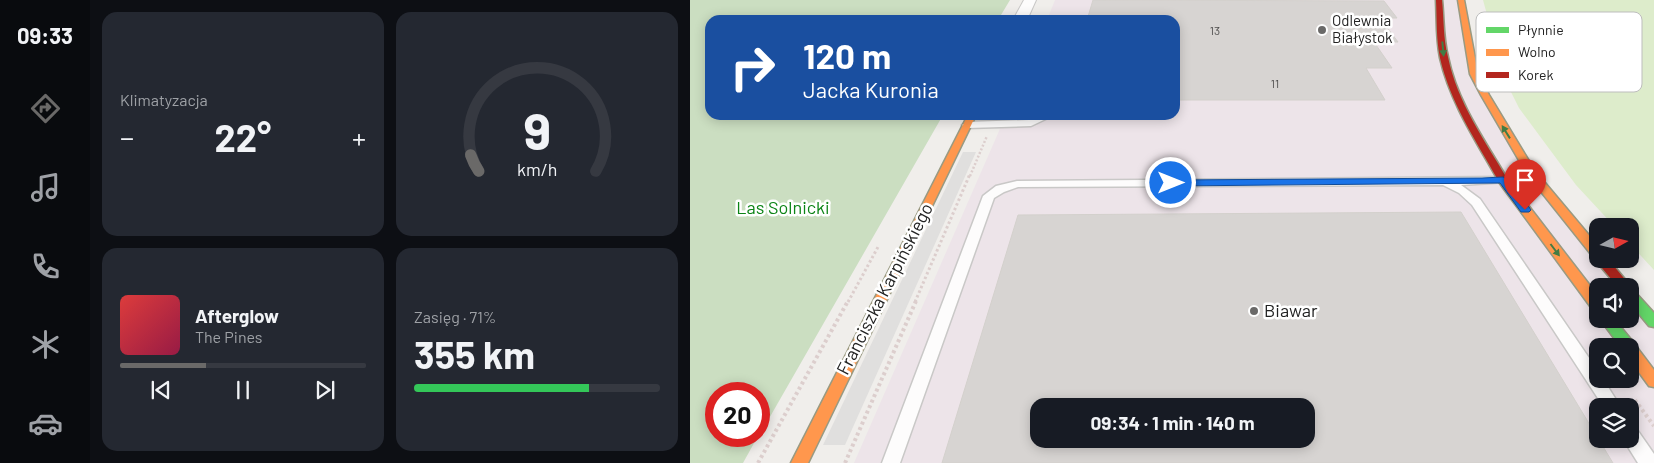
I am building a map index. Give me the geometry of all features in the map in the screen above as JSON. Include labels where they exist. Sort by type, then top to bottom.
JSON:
[{"type":"main road","points":[[1439,0],[1444,58],[1456,93],[1476,134],[1503,180],[1589,294]]},
{"type":"main road","points":[[1461,0],[1476,78]]},
{"type":"main road","points":[[1483,92],[1531,172],[1589,244]]},
{"type":"main road","name":"Franciszka Karpińskiego","points":[[798,463],[970,120]]},
{"type":"main road","points":[[1609,268],[1617,278]]},
{"type":"main road","points":[[1639,304],[1654,322]]},
{"type":"main road","points":[[1614,328],[1621,338]]},
{"type":"main road","points":[[1639,361],[1654,381]]},
{"type":"street","points":[[1022,15],[1030,0]]},
{"type":"lane","points":[[970,120],[992,124],[1031,123],[1038,120]]},
{"type":"lane","points":[[891,463],[989,196],[1000,189],[1017,184],[1503,180]]},
{"type":"lane","points":[[1440,181],[1458,187],[1470,195],[1476,202],[1607,398]]},
{"type":"lane","points":[[1639,448],[1649,463]]},
{"type":"path","points":[[845,463],[992,124]]},
{"type":"path","points":[[758,463],[882,240]]},
{"type":"shaded area","points":[[1055,0],[1459,0],[1467,56],[1476,71],[1476,92],[1488,92],[1563,218],[1589,249],[1589,268],[1605,268],[1613,278],[1589,278],[1589,328],[1639,328],[1639,310],[1654,328],[1654,463],[854,463],[1004,120],[1180,120],[1180,15],[1049,15]]},
{"type":"shaded area","points":[[963,152],[976,152],[845,445],[823,445]]},
{"type":"green space","name":"Las Solnicki","points":[[690,0],[1010,0],[1001,15],[705,15],[705,120],[940,120],[770,417],[770,382],[705,382],[705,447],[752,447],[743,463],[690,463]]},
{"type":"green space","points":[[1483,0],[1654,0],[1654,270],[1639,254],[1639,218],[1607,218],[1576,185],[1519,108],[1511,92],[1642,92],[1642,12],[1486,12]]},
{"type":"building","points":[[1093,0],[1384,1],[1397,18],[1380,18],[1398,42],[1374,42],[1392,68],[1366,68],[1385,100],[1180,100],[1180,15],[1088,15]]},
{"type":"building","name":"Biawar","points":[[1461,212],[1589,423],[1589,448],[1604,448],[1613,463],[942,463],[1018,215]]},
{"type":"traffic: fast","points":[[1639,304],[1654,322]]},
{"type":"traffic: fast","points":[[1614,328],[1622,338]]},
{"type":"traffic: slow","points":[[1461,0],[1476,78]]},
{"type":"traffic: slow","points":[[1483,92],[1531,172],[1589,244]]},
{"type":"traffic: slow","points":[[799,463],[970,120]]},
{"type":"traffic: slow","points":[[1503,180],[1589,294]]},
{"type":"traffic: slow","points":[[1639,361],[1654,381]]},
{"type":"traffic: jam","points":[[1439,0],[1442,44],[1448,74],[1469,121],[1503,180]]},
{"type":"traffic: jam","points":[[1609,268],[1617,278]]},
{"type":"place","name":"Odlewnia Białystok","points":[[1322,30]]},
{"type":"place","name":"Biawar","points":[[1254,311]]},
{"type":"route","points":[[1171,183],[1482,182],[1503,180],[1525,210]]}]
